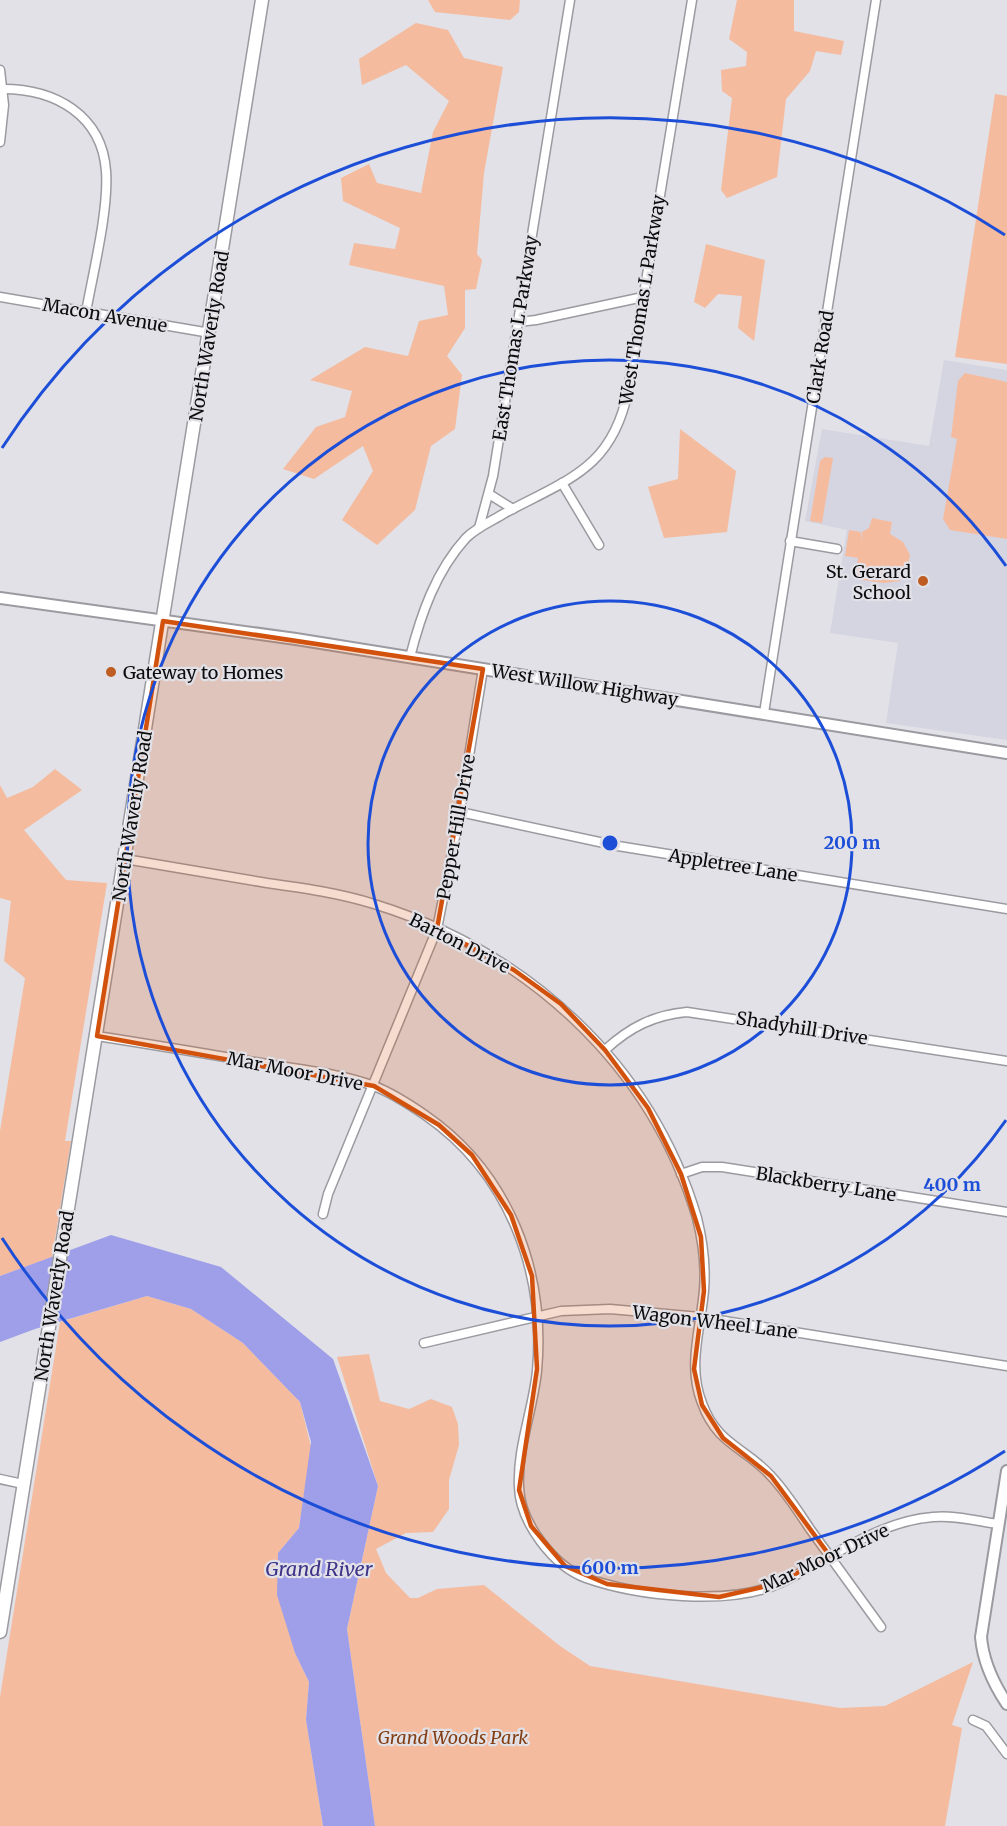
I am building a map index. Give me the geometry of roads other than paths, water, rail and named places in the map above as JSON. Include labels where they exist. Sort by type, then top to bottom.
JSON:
[{"type":"main road","name":"North Waverly Road","points":[[0,1632],[98,1036],[262,0]]},
{"type":"street","name":"East Thomas L Parkway","points":[[410,657],[420,617],[433,587],[466,538],[478,528],[489,494],[570,0]]},
{"type":"street","name":"West Thomas L Parkway","points":[[478,528],[562,483],[595,459],[617,430],[628,391],[692,0]]},
{"type":"street","name":"Clark Road","points":[[764,713],[876,0]]},
{"type":"street","points":[[0,70],[3,88],[0,142]]},
{"type":"street","points":[[3,88],[41,92],[60,100],[78,113],[92,130],[103,150],[106,193],[86,312]]},
{"type":"street","name":"Macon Avenue","points":[[0,297],[210,333]]},
{"type":"street","points":[[518,322],[643,297]]},
{"type":"street","points":[[562,483],[599,545]]},
{"type":"street","points":[[489,494],[513,509]]},
{"type":"street","points":[[790,541],[837,549]]},
{"type":"street","name":"West Willow Highway","points":[[0,598],[410,657],[1007,753]]},
{"type":"street","name":"Pepper Hill Drive","points":[[323,1214],[328,1194],[437,929],[460,812],[483,669]]},
{"type":"street","name":"Appletree Lane","points":[[460,812],[618,846],[1007,909]]},
{"type":"street","name":"Barton Drive","points":[[125,859],[346,897],[409,916],[468,943],[514,970],[561,1004],[605,1050],[648,1108],[681,1174],[697,1219],[704,1255],[694,1369],[702,1405],[710,1420],[730,1445],[771,1476],[881,1627]]},
{"type":"street","name":"Shadyhill Drive","points":[[605,1050],[637,1025],[670,1014],[687,1012],[1007,1061]]},
{"type":"street","name":"Mar Moor Drive","points":[[98,1036],[329,1074],[374,1086],[439,1125],[472,1155],[493,1182],[519,1233],[532,1276],[537,1315],[537,1369],[520,1462],[519,1490],[525,1514],[531,1526],[565,1566],[582,1576],[607,1584],[688,1596],[719,1597],[777,1584],[897,1524],[929,1517],[998,1524]]},
{"type":"street","name":"Blackberry Lane","points":[[681,1174],[702,1167],[722,1167],[1007,1212]]},
{"type":"street","name":"Wagon Wheel Lane","points":[[424,1343],[537,1315],[561,1311],[610,1309],[700,1317],[1007,1366]]},
{"type":"street","points":[[1007,1471],[981,1637],[982,1654],[990,1676],[1007,1704]]},
{"type":"street","points":[[0,1479],[23,1484]]},
{"type":"street","points":[[973,1720],[986,1726],[1007,1754]]},
{"type":"water","name":"Grand River","points":[[111,1235],[221,1267],[333,1359],[378,1486],[347,1629],[375,1826],[323,1826],[306,1720],[309,1682],[295,1653],[277,1595],[278,1553],[299,1528],[311,1442],[300,1402],[243,1343],[191,1309],[147,1296],[35,1329],[0,1342],[0,1276]]},
{"type":"place","name":"St. Gerard School","points":[[923,581]]},
{"type":"place","name":"Gateway to Homes","points":[[111,672]]},
{"type":"park label","name":"Grand Woods Park","points":[[453,1737]]}]
